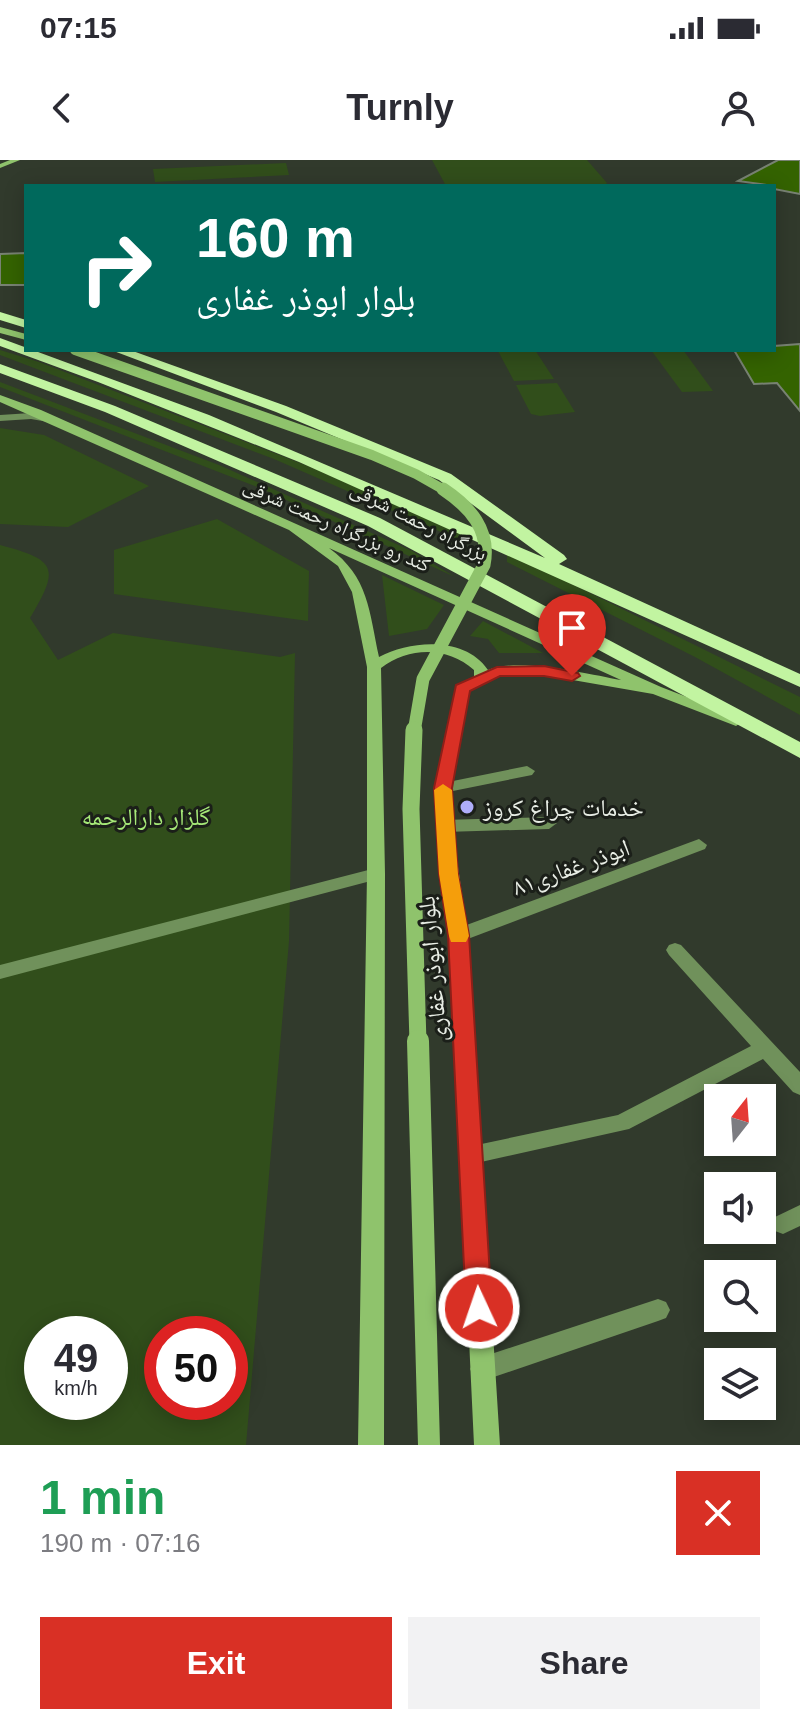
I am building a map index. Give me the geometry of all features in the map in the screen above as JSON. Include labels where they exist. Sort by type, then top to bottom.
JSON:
[{"type":"highway","points":[[0,316],[24,323]]},
{"type":"highway","name":"بزرگراه رحمت شرقی","points":[[0,342],[24,351]]},
{"type":"highway","name":"بزرگراه رحمت شرقی","points":[[27,352],[137,392],[401,498],[800,681]]},
{"type":"highway","points":[[124,352],[281,409],[445,477],[537,545],[612,595]]},
{"type":"highway","name":"بزرگراه رحمت شرقی","points":[[0,368],[110,409],[374,522],[800,751]]},
{"type":"main road","points":[[0,166],[17,160]]},
{"type":"main road","points":[[0,330],[24,336]]},
{"type":"main road","points":[[81,352],[160,378],[412,474],[455,497],[483,530],[488,553],[484,565],[423,679],[412,740],[411,809],[429,1445]]},
{"type":"main road","name":"کند رو بزرگراه رحمت شرقی","points":[[0,398],[656,690]]},
{"type":"main road","name":"بلوار ابوذر غفاری","points":[[294,528],[343,564],[359,592],[374,667],[376,874],[371,1445]]},
{"type":"main road","points":[[374,667],[392,653],[419,648],[439,650],[473,659],[481,669],[481,679],[497,671],[544,671],[656,690],[771,734]]},
{"type":"main road","name":"بلوار ابوذر غفاری","points":[[481,679],[462,689],[443,788],[444,826],[459,935],[487,1445]]},
{"type":"street","points":[[0,418],[31,416],[57,421]]},
{"type":"street","points":[[443,788],[527,771]]},
{"type":"street","points":[[444,826],[549,823]]},
{"type":"street","name":"۸۱ابوذر غفاری","points":[[459,935],[699,845]]},
{"type":"street","points":[[0,972],[376,874]]},
{"type":"street","points":[[675,950],[800,1086]]},
{"type":"street","points":[[472,1155],[622,1123],[765,1048]]},
{"type":"street","points":[[482,1369],[658,1310]]},
{"type":"green space","points":[[432,160],[587,160],[607,183],[606,184],[445,184]]},
{"type":"green space","points":[[286,163],[289,175],[155,182],[153,169]]},
{"type":"green space","points":[[0,350],[39,362],[318,470],[469,536],[464,542],[274,459],[0,355]]},
{"type":"green space","points":[[499,352],[536,352],[554,379],[514,381]]},
{"type":"green space","points":[[652,352],[684,352],[713,391],[682,392]]},
{"type":"green space","points":[[0,382],[219,465],[412,551],[455,577],[260,488],[0,387]]},
{"type":"green space","points":[[557,383],[575,412],[540,416],[531,414],[516,385]]},
{"type":"green space","points":[[0,428],[44,435],[149,486],[68,527],[0,524]]},
{"type":"green space","points":[[217,519],[309,571],[308,621],[114,594],[114,550]]},
{"type":"green space","name":"گلزار دارالرحمه","points":[[0,545],[33,556],[48,568],[46,588],[30,618],[58,660],[113,633],[280,657],[295,653],[289,941],[246,1445],[0,1445]]},
{"type":"green space","points":[[507,552],[800,697],[800,715],[695,657],[507,562]]},
{"type":"green space","points":[[382,575],[444,605],[427,629],[389,636]]},
{"type":"green space","points":[[483,621],[543,653],[499,653],[488,639],[470,636]]},
{"type":"building","points":[[778,160],[800,160],[800,194],[776,189],[776,184],[738,181]]},
{"type":"building","points":[[24,253],[24,285],[0,285],[0,254]]},
{"type":"building","points":[[800,344],[800,411],[777,383],[754,384],[735,352],[776,352],[776,346]]},
{"type":"slow traffic","points":[[443,790],[448,874],[459,936]]},
{"type":"place","name":"خدمات چراغ کروز","points":[[467,807]]},
{"type":"route","points":[[479,1308],[459,935],[448,874],[443,788],[462,689],[497,671],[544,671],[572,676]]}]
